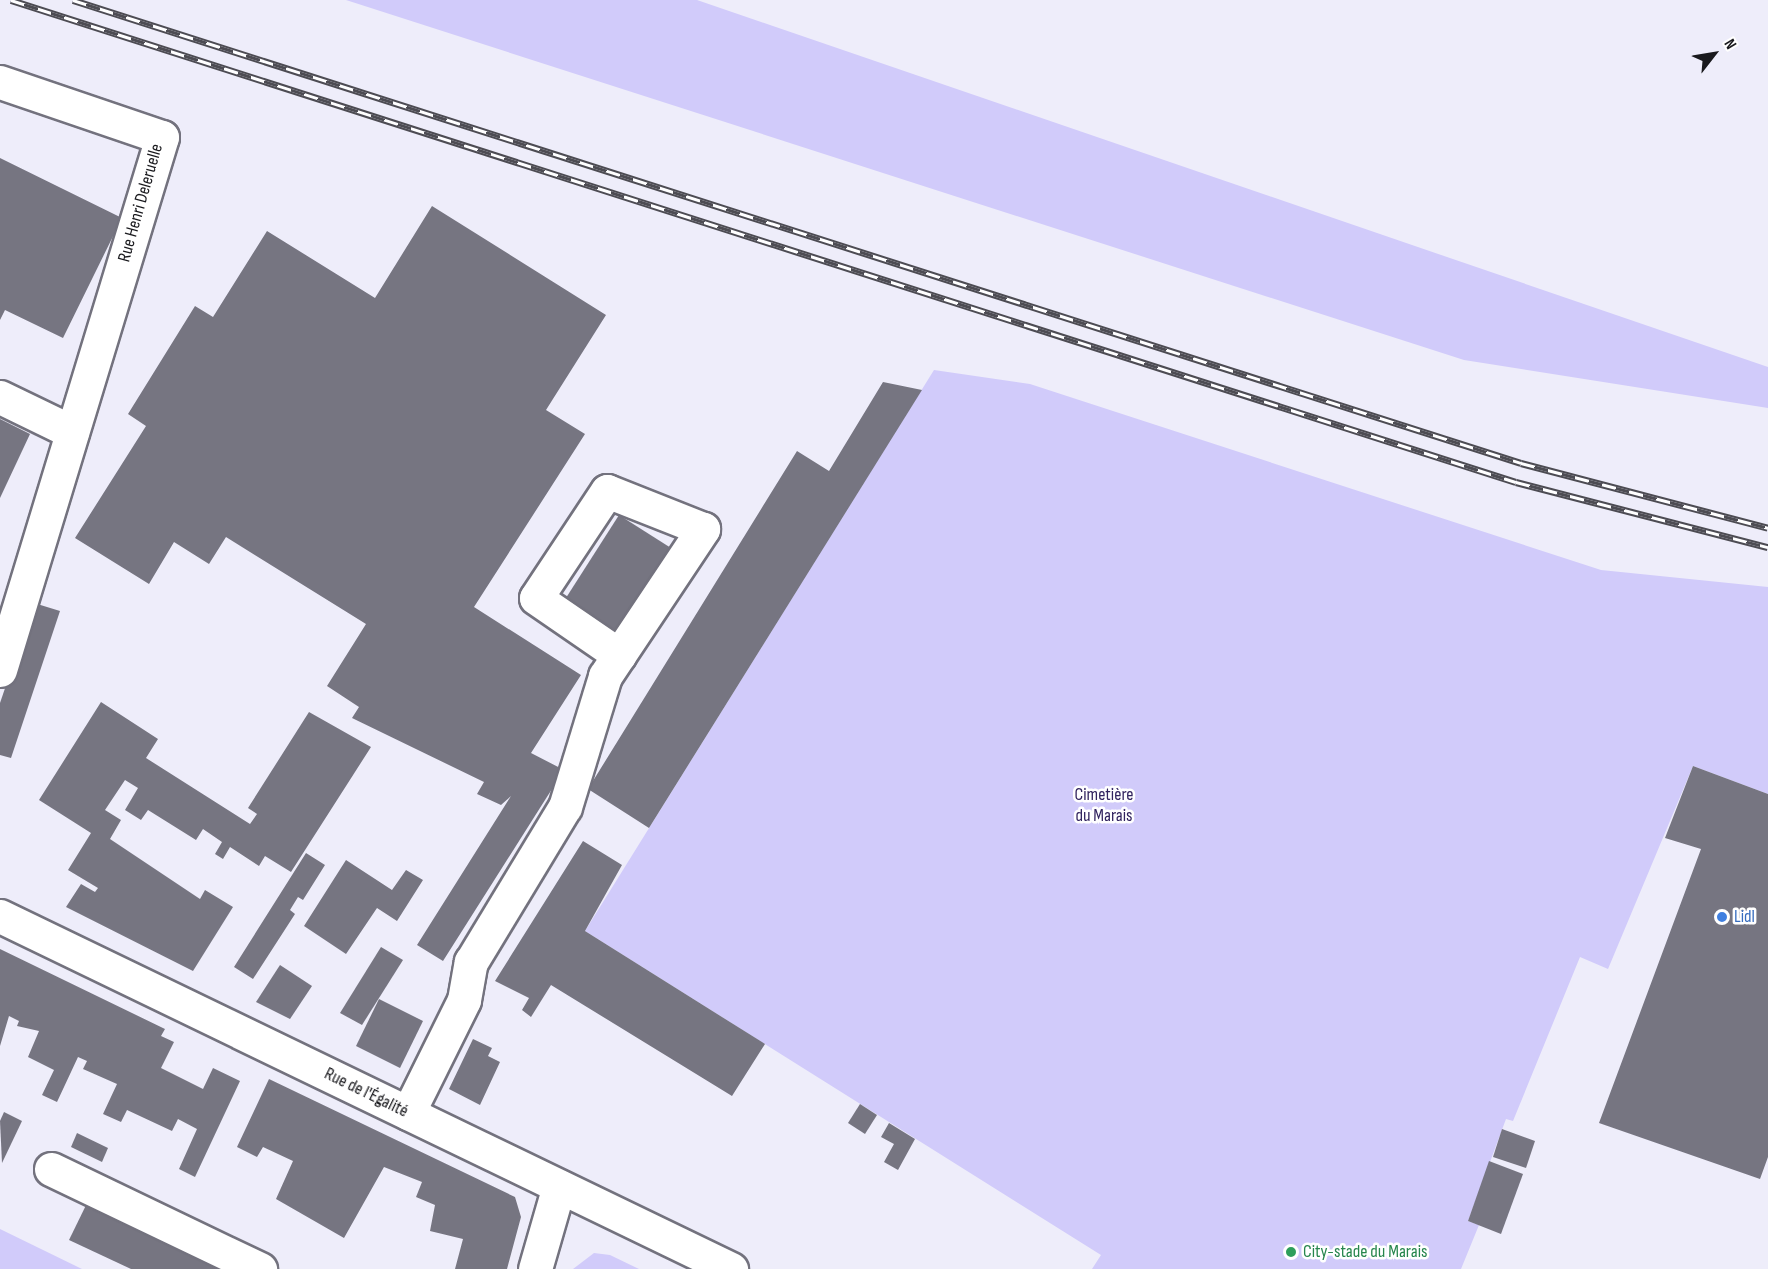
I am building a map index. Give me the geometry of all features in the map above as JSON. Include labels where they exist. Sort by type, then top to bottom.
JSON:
[{"type":"street","name":"Rue Henri Deleruelle","points":[[0,82],[162,137],[0,670]]},
{"type":"street","points":[[0,397],[72,432]]},
{"type":"street","points":[[408,1113],[464,1000],[471,962],[565,807],[605,676],[619,655],[703,529],[607,491],[536,598],[619,655]]},
{"type":"street","name":"Rue de l'Égalité","points":[[0,916],[731,1269]]},
{"type":"street","points":[[51,1169],[260,1269]]},
{"type":"street","points":[[535,1269],[559,1186]]},
{"type":"green space","points":[[346,0],[697,0],[1768,367],[1768,408],[1464,360]]},
{"type":"green space","name":"Cimetière du Marais","points":[[934,370],[1030,384],[1601,570],[1768,587],[1768,794],[1693,766],[1608,969],[1580,957],[1513,1121],[1506,1119],[1468,1221],[1479,1225],[1461,1269],[1092,1269],[1101,1255],[585,931]]},
{"type":"green space","points":[[0,1229],[82,1269],[0,1269]]},
{"type":"green space","points":[[594,1253],[610,1255],[639,1269],[573,1269]]},
{"type":"building","points":[[0,158],[122,218],[63,338],[5,310],[0,320]]},
{"type":"building","points":[[432,206],[606,315],[546,410],[585,434],[474,607],[581,675],[531,753],[564,770],[443,961],[417,945],[511,796],[501,805],[477,794],[484,782],[352,718],[359,707],[327,686],[366,624],[226,537],[209,564],[174,542],[149,584],[75,538],[146,426],[128,414],[195,306],[213,317],[267,231],[375,298]]},
{"type":"building","points":[[883,382],[922,390],[649,828],[588,789],[797,451],[829,471]]},
{"type":"building","points":[[0,419],[30,434],[0,498]]},
{"type":"building","points":[[619,515],[671,548],[616,634],[564,601]]},
{"type":"building","points":[[34,603],[60,611],[11,758],[0,755],[0,703]]},
{"type":"building","points":[[101,702],[158,739],[146,758],[250,824],[257,814],[248,808],[309,712],[371,747],[291,872],[265,856],[259,866],[230,847],[223,859],[215,854],[222,842],[203,829],[196,840],[148,810],[141,820],[125,810],[138,788],[125,780],[105,810],[121,820],[110,839],[200,899],[205,890],[233,907],[193,971],[66,907],[81,884],[95,892],[98,888],[68,870],[91,833],[39,800]]},
{"type":"building","name":"Lidl","points":[[1693,766],[1768,794],[1768,1157],[1760,1179],[1599,1123],[1701,849],[1665,838]]},
{"type":"building","points":[[583,841],[622,865],[585,931],[765,1044],[732,1096],[551,985],[531,1017],[522,1010],[529,998],[495,981]]},
{"type":"building","points":[[306,853],[325,865],[303,900],[298,897],[290,910],[295,914],[253,979],[234,967]]},
{"type":"building","points":[[346,860],[392,890],[406,870],[423,880],[397,921],[377,908],[346,954],[304,926]]},
{"type":"building","points":[[381,947],[403,960],[362,1025],[340,1013]]},
{"type":"building","points":[[0,949],[165,1029],[161,1036],[174,1042],[161,1068],[203,1089],[213,1068],[240,1081],[195,1177],[179,1169],[197,1129],[178,1119],[172,1131],[127,1110],[121,1122],[103,1114],[117,1084],[83,1069],[87,1061],[78,1057],[57,1102],[42,1095],[54,1070],[28,1057],[39,1031],[17,1026],[19,1021],[9,1016],[0,1046]]},
{"type":"building","points":[[280,965],[312,986],[290,1019],[256,1002]]},
{"type":"building","points":[[379,999],[423,1021],[400,1068],[356,1046]]},
{"type":"building","points":[[473,1039],[492,1048],[488,1056],[500,1062],[480,1105],[449,1089]]},
{"type":"building","points":[[269,1079],[515,1197],[521,1217],[507,1269],[455,1269],[463,1239],[430,1231],[435,1205],[416,1197],[422,1182],[384,1167],[344,1238],[276,1199],[293,1161],[263,1147],[257,1157],[237,1147]]},
{"type":"building","points":[[860,1104],[877,1115],[865,1134],[848,1123]]},
{"type":"building","points":[[4,1112],[22,1121],[2,1163],[0,1121]]},
{"type":"building","points":[[889,1123],[915,1139],[898,1170],[884,1162],[894,1144],[881,1137]]},
{"type":"building","points":[[1502,1129],[1535,1141],[1526,1168],[1493,1157]]},
{"type":"building","points":[[77,1133],[108,1148],[102,1162],[71,1147]]},
{"type":"building","points":[[1489,1161],[1523,1174],[1501,1234],[1468,1221]]},
{"type":"building","points":[[90,1197],[241,1269],[131,1269],[69,1240]]},
{"type":"railway","points":[[11,0],[1516,482],[1768,547]]},
{"type":"railway","points":[[73,0],[1521,463],[1768,528]]},
{"type":"place","name":"Lidl","points":[[1722,917]]},
{"type":"place","name":"City-stade du Marais","points":[[1291,1252]]}]
